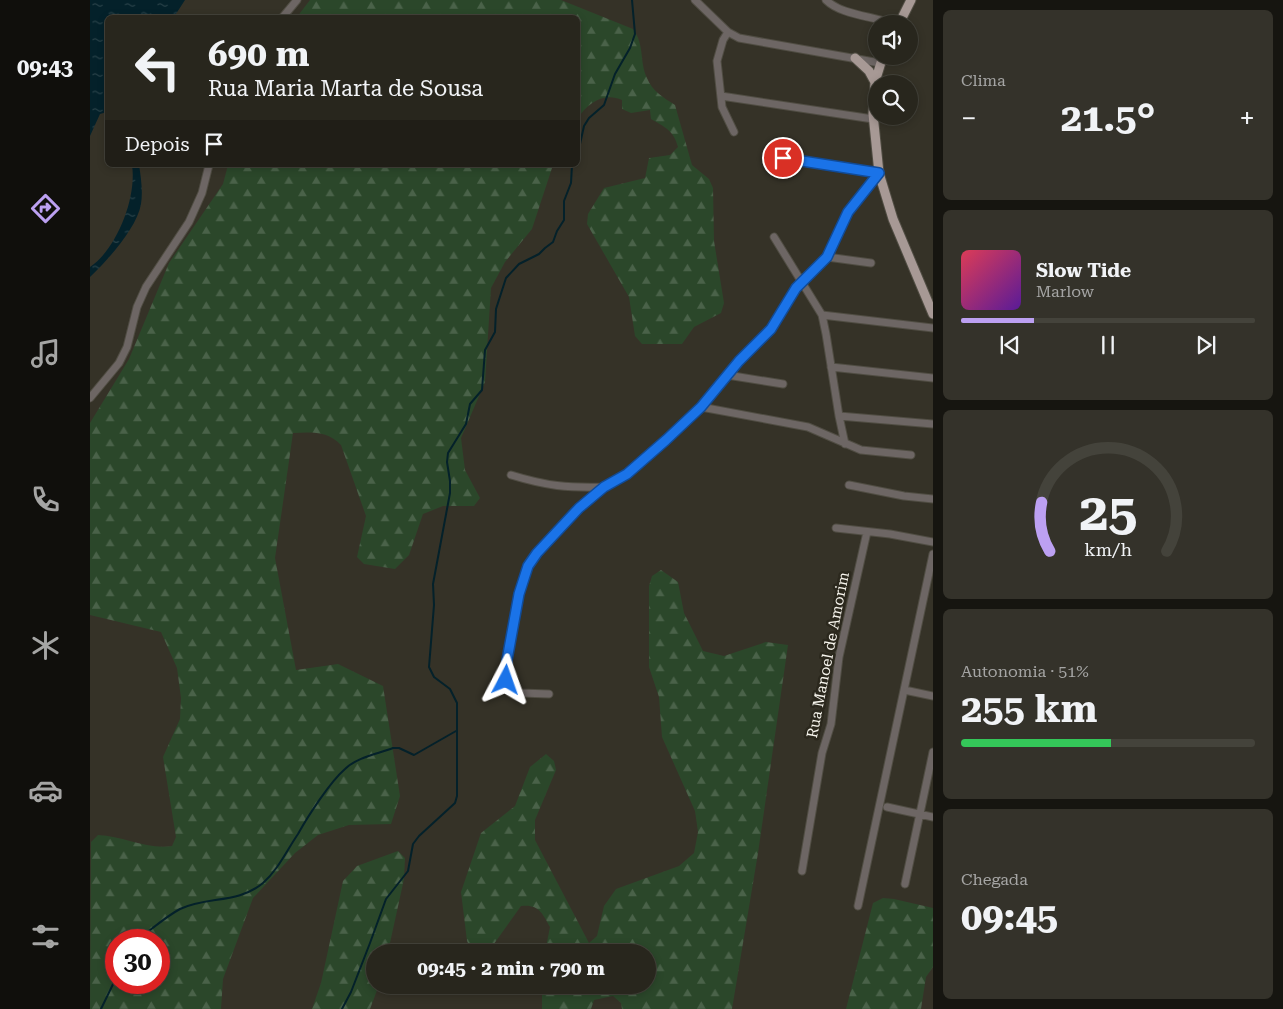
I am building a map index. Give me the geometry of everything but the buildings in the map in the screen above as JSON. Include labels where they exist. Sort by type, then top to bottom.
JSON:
[{"type":"main road","points":[[904,15],[911,0]]},
{"type":"main road","points":[[855,58],[871,75]]},
{"type":"main road","points":[[874,125],[879,173],[893,220],[933,314]]},
{"type":"street","points":[[284,15],[297,0]]},
{"type":"street","points":[[695,0],[728,32],[746,40],[868,59]]},
{"type":"street","points":[[826,0],[868,15]]},
{"type":"street","points":[[728,32],[717,56],[722,107],[734,132]]},
{"type":"street","points":[[721,96],[868,118]]},
{"type":"street","points":[[549,694],[521,693],[512,689],[506,680],[507,660],[523,578],[528,566],[537,553],[579,508],[604,487],[627,474],[701,407],[726,375],[771,329],[790,297],[827,257],[848,212],[879,173],[783,158]]},
{"type":"street","points":[[90,398],[119,363],[127,347],[137,307],[146,286],[189,222],[202,194],[209,167]]},
{"type":"street","points":[[774,237],[822,315],[845,444]]},
{"type":"street","points":[[827,257],[871,262]]},
{"type":"street","points":[[822,315],[933,328]]},
{"type":"street","points":[[831,367],[933,378]]},
{"type":"street","points":[[726,375],[783,384]]},
{"type":"street","points":[[701,407],[772,419],[808,428],[861,450],[911,455]]},
{"type":"street","points":[[839,416],[933,424]]},
{"type":"street","points":[[511,475],[532,482],[563,488],[604,487]]},
{"type":"street","points":[[849,485],[904,496],[933,499]]},
{"type":"street","points":[[836,528],[890,534],[933,542]]},
{"type":"street","name":"Rua Manoel de Amorim","points":[[802,871],[822,753],[831,724],[839,657],[866,532]]},
{"type":"street","points":[[858,906],[933,554]]},
{"type":"street","points":[[909,691],[933,696]]},
{"type":"street","points":[[905,884],[933,752]]},
{"type":"street","points":[[887,808],[933,817]]},
{"type":"green space","points":[[310,0],[561,0],[633,29],[641,47],[643,66],[649,83],[659,94],[675,105],[692,165],[709,179],[713,188],[714,241],[724,303],[721,313],[694,327],[682,344],[642,344],[635,336],[629,297],[587,224],[588,214],[604,188],[645,178],[649,158],[670,155],[678,147],[671,133],[651,119],[650,110],[631,113],[622,109],[622,100],[609,97],[597,100],[580,116],[580,15],[299,15]]},
{"type":"green space","points":[[227,167],[552,167],[532,229],[505,262],[491,288],[485,382],[461,438],[465,470],[480,498],[474,506],[443,506],[423,514],[409,555],[395,569],[364,564],[357,557],[366,516],[341,445],[336,440],[325,435],[293,433],[275,558],[296,670],[338,664],[383,686],[400,796],[391,824],[349,825],[318,835],[295,853],[253,898],[223,979],[221,1009],[90,1009],[91,842],[98,835],[163,847],[172,846],[176,837],[163,757],[180,719],[181,698],[177,668],[161,632],[90,615],[90,423],[129,359],[169,263],[223,184]]},
{"type":"green space","points":[[661,570],[678,582],[684,613],[703,651],[724,656],[766,642],[788,645],[758,853],[732,1009],[622,1009],[621,1003],[613,996],[594,1000],[591,1009],[542,1009],[542,994],[656,994],[656,944],[547,944],[550,927],[545,918],[539,910],[532,906],[521,906],[494,944],[468,944],[461,892],[481,833],[515,806],[530,767],[546,754],[554,761],[556,770],[535,820],[535,840],[589,943],[597,936],[604,906],[616,889],[679,866],[694,853],[698,832],[695,811],[662,737],[659,697],[649,667],[649,586],[652,576]]},
{"type":"green space","points":[[398,851],[405,858],[404,879],[390,944],[366,944],[366,994],[376,994],[370,1009],[312,1009],[321,983],[343,881],[357,866]]},
{"type":"green space","points":[[883,898],[933,908],[933,967],[926,977],[921,1009],[846,1009],[873,903]]},
{"type":"water","points":[[90,0],[185,0],[175,15],[105,15],[105,113],[100,114],[90,136]]},
{"type":"water","points":[[132,167],[139,167],[142,199],[134,223],[120,244],[90,277],[90,267],[109,248],[123,221],[128,207],[133,178]]},
{"type":"waterway","points":[[580,144],[584,126],[589,118],[604,105],[615,74],[630,48],[635,34],[632,0]]},
{"type":"waterway","points":[[342,1009],[351,992],[386,899],[408,871],[413,844],[419,836],[455,803],[457,796],[457,703],[450,689],[434,677],[429,667],[434,605],[433,584],[450,493],[448,453],[466,424],[470,404],[482,390],[485,350],[495,332],[496,309],[506,278],[519,264],[539,254],[553,242],[564,220],[564,201],[571,183],[572,167]]},
{"type":"waterway","points":[[151,929],[180,909],[201,902],[243,894],[263,883],[278,866],[326,791],[350,765],[393,748],[399,748],[414,755],[456,731]]},
{"type":"waterway","points":[[101,1009],[108,994]]},
{"type":"route","points":[[506,680],[505,672],[519,594],[528,566],[537,553],[591,497],[627,474],[701,407],[726,375],[771,329],[796,288],[821,265],[834,244],[842,222],[854,202],[879,173],[783,158]]}]
